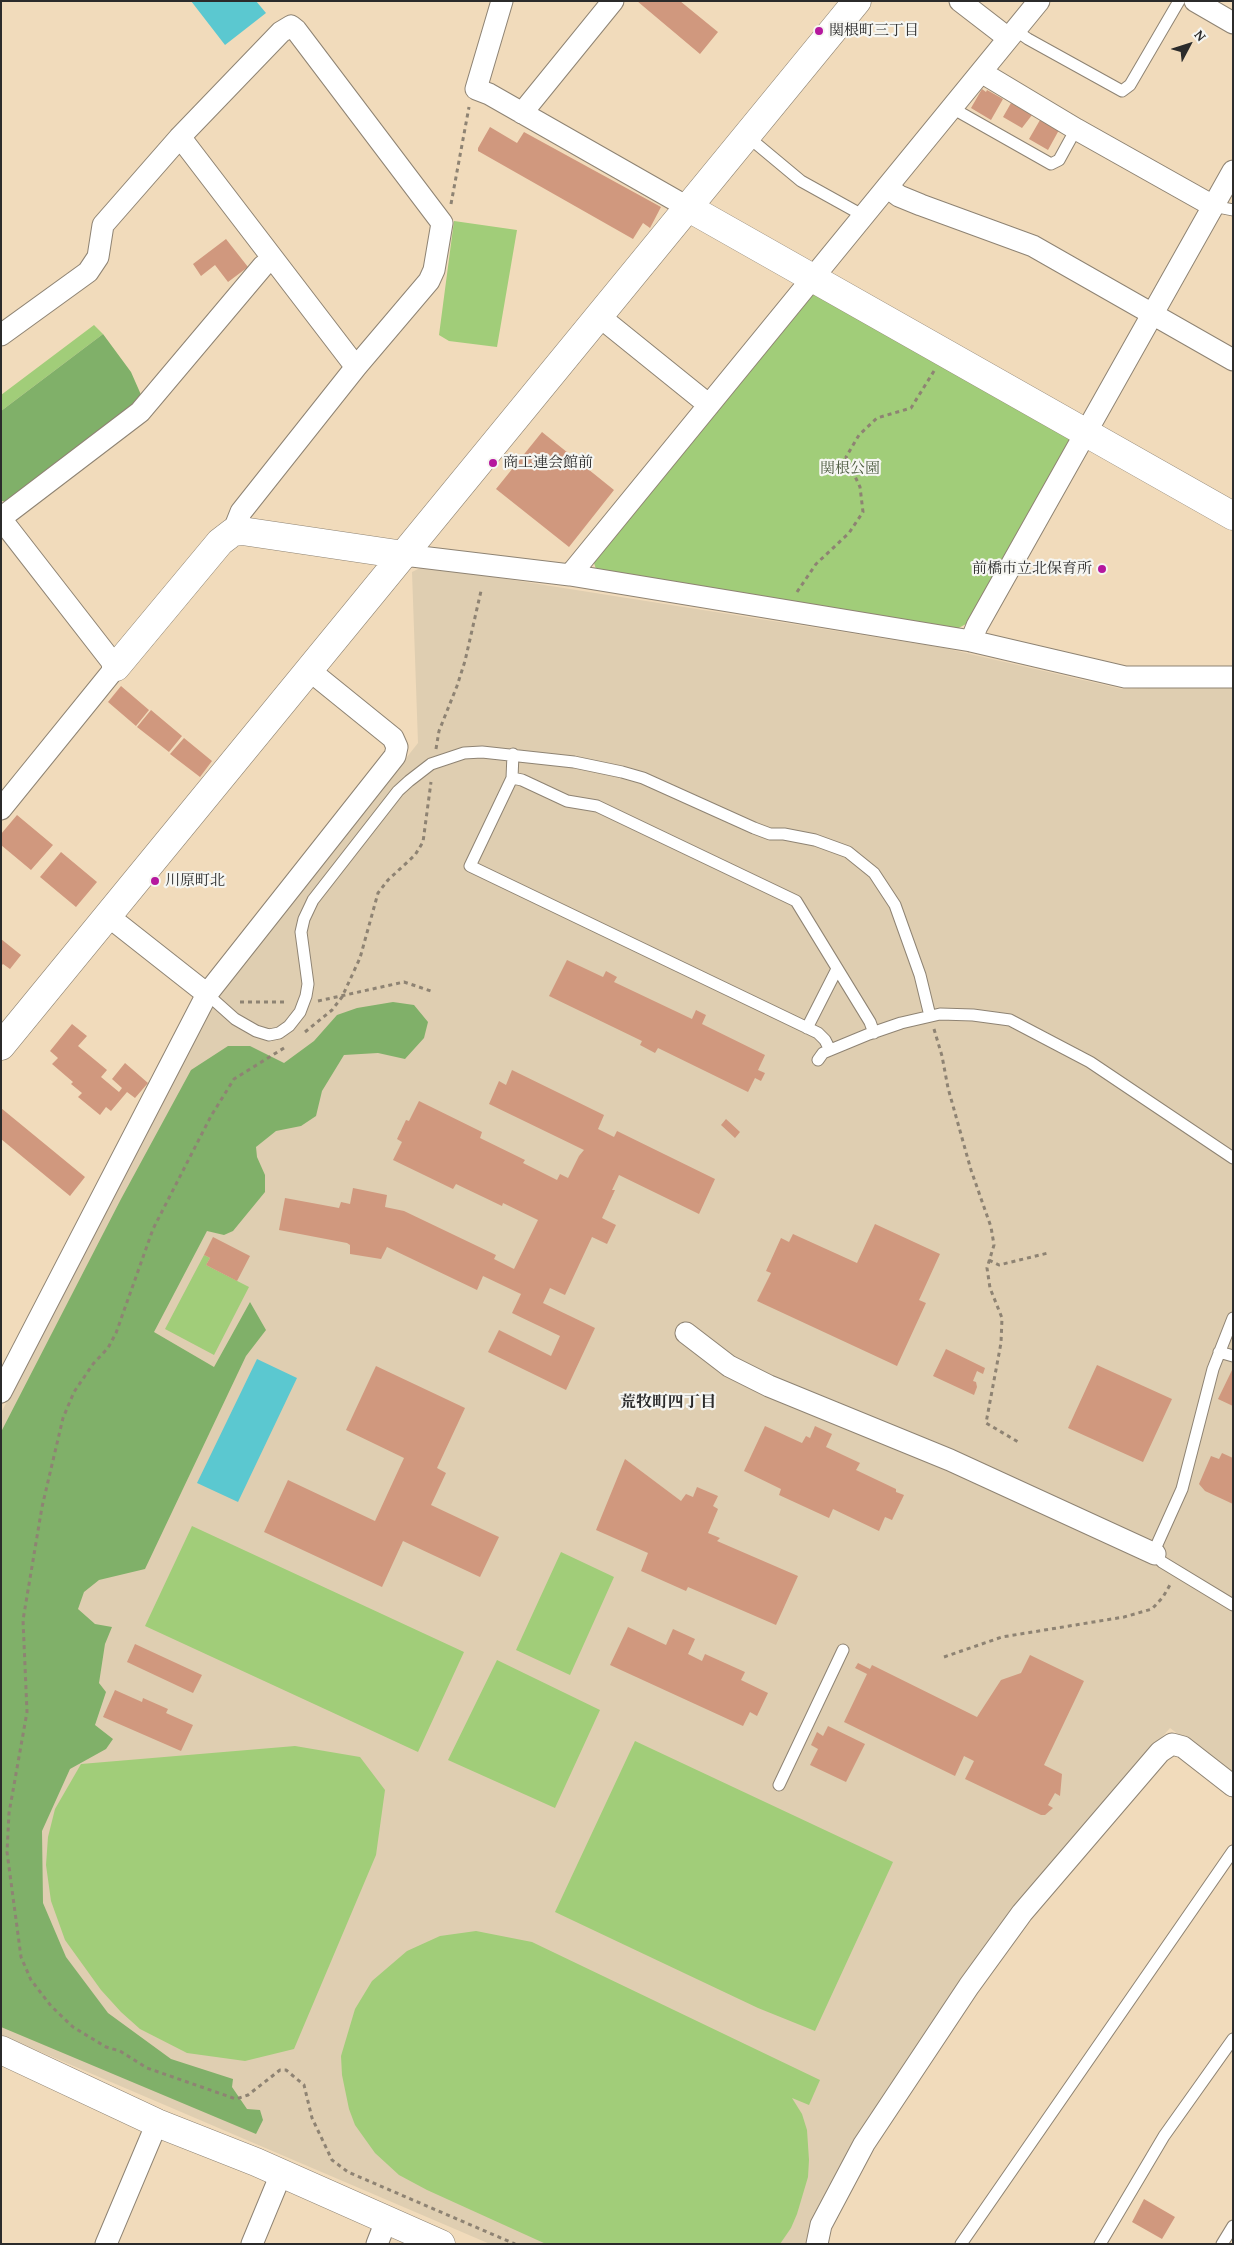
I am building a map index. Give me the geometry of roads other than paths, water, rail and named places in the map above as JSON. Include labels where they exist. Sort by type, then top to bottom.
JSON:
[{"type":"street","points":[[502,1],[476,89],[522,113],[1233,516]]},
{"type":"street","points":[[522,113],[613,1]]},
{"type":"street","points":[[2,1042],[108,916],[600,317],[857,1]]},
{"type":"street","points":[[960,1],[1012,34]]},
{"type":"street","points":[[570,575],[1039,1]]},
{"type":"street","points":[[1194,1],[1233,23]]},
{"type":"street","points":[[1,335],[88,272],[98,257],[103,225],[180,137],[281,32],[291,26],[442,220],[434,270],[429,281],[356,367],[241,512],[233,532],[220,542],[5,796]]},
{"type":"street","points":[[981,72],[1076,129],[1223,208]]},
{"type":"street","points":[[180,137],[356,367]]},
{"type":"street","points":[[971,641],[977,626],[1153,315],[1223,208],[1233,172]]},
{"type":"street","points":[[887,187],[899,196],[921,205],[1033,246],[1233,360]]},
{"type":"street","points":[[116,667],[1,518],[140,412],[263,266],[272,259]]},
{"type":"street","points":[[600,317],[709,405]]},
{"type":"street","points":[[233,532],[242,531],[404,555],[570,575],[971,641],[1125,677],[1233,677]]},
{"type":"street","points":[[1,1392],[210,998],[397,751],[393,738],[309,670]]},
{"type":"street","points":[[108,916],[210,998]]},
{"type":"street","points":[[686,1334],[729,1366],[770,1386],[950,1460],[1155,1554]]},
{"type":"street","points":[[817,2244],[821,2225],[864,2144],[969,1986],[1022,1914],[1160,1752],[1172,1744],[1183,1747],[1233,1786]]},
{"type":"street","points":[[1,2050],[157,2123],[281,2174],[381,2232],[441,2244]]},
{"type":"street","points":[[106,2244],[157,2123]]},
{"type":"street","points":[[252,2244],[281,2174]]},
{"type":"lane","points":[[1012,34],[1028,39],[1122,91],[1130,85],[1179,1]]},
{"type":"lane","points":[[952,108],[1051,164],[1059,160],[1076,129]]},
{"type":"lane","points":[[747,136],[801,181],[864,216]]},
{"type":"lane","points":[[210,998],[240,1023],[256,1031],[268,1035],[280,1033],[289,1026],[300,1012],[307,990],[301,932],[308,908],[398,791],[434,763],[464,753],[513,754],[574,762],[643,778],[770,834],[784,834],[815,840],[848,852],[874,873],[895,905],[920,975],[930,1016]]},
{"type":"lane","points":[[513,754],[512,778],[470,866],[818,1033],[825,1040],[830,1050]]},
{"type":"lane","points":[[512,778],[567,801],[597,806],[779,891],[796,901],[801,906],[874,1033]]},
{"type":"lane","points":[[807,1028],[837,969]]},
{"type":"lane","points":[[818,1060],[823,1053],[830,1050],[874,1033],[930,1016],[948,1014],[1010,1020],[1090,1062],[1233,1158]]},
{"type":"lane","points":[[1233,1318],[1219,1352],[1182,1489],[1155,1549],[1155,1554],[1162,1562],[1233,1605]]},
{"type":"lane","points":[[1219,1352],[1233,1356]]},
{"type":"lane","points":[[779,1785],[843,1650]]},
{"type":"lane","points":[[962,2244],[1229,1864],[1233,1851]]},
{"type":"lane","points":[[1100,2244],[1164,2136],[1233,2039]]},
{"type":"lane","points":[[1222,2244],[1233,2226]]},
{"type":"water","points":[[191,1],[256,1],[266,13],[225,45]]},
{"type":"water","points":[[257,1359],[297,1378],[238,1502],[197,1483]]},
{"type":"place","name":"関根町三丁目","points":[[819,31]]},
{"type":"place","name":"商工連会館前","points":[[493,463]]},
{"type":"place","name":"前橋市立北保育所","points":[[1102,569]]},
{"type":"place","name":"川原町北","points":[[155,881]]},
{"type":"district","name":"荒牧町四丁目","points":[[668,1403]]},
{"type":"park label","name":"関根公園","points":[[850,469]]}]
